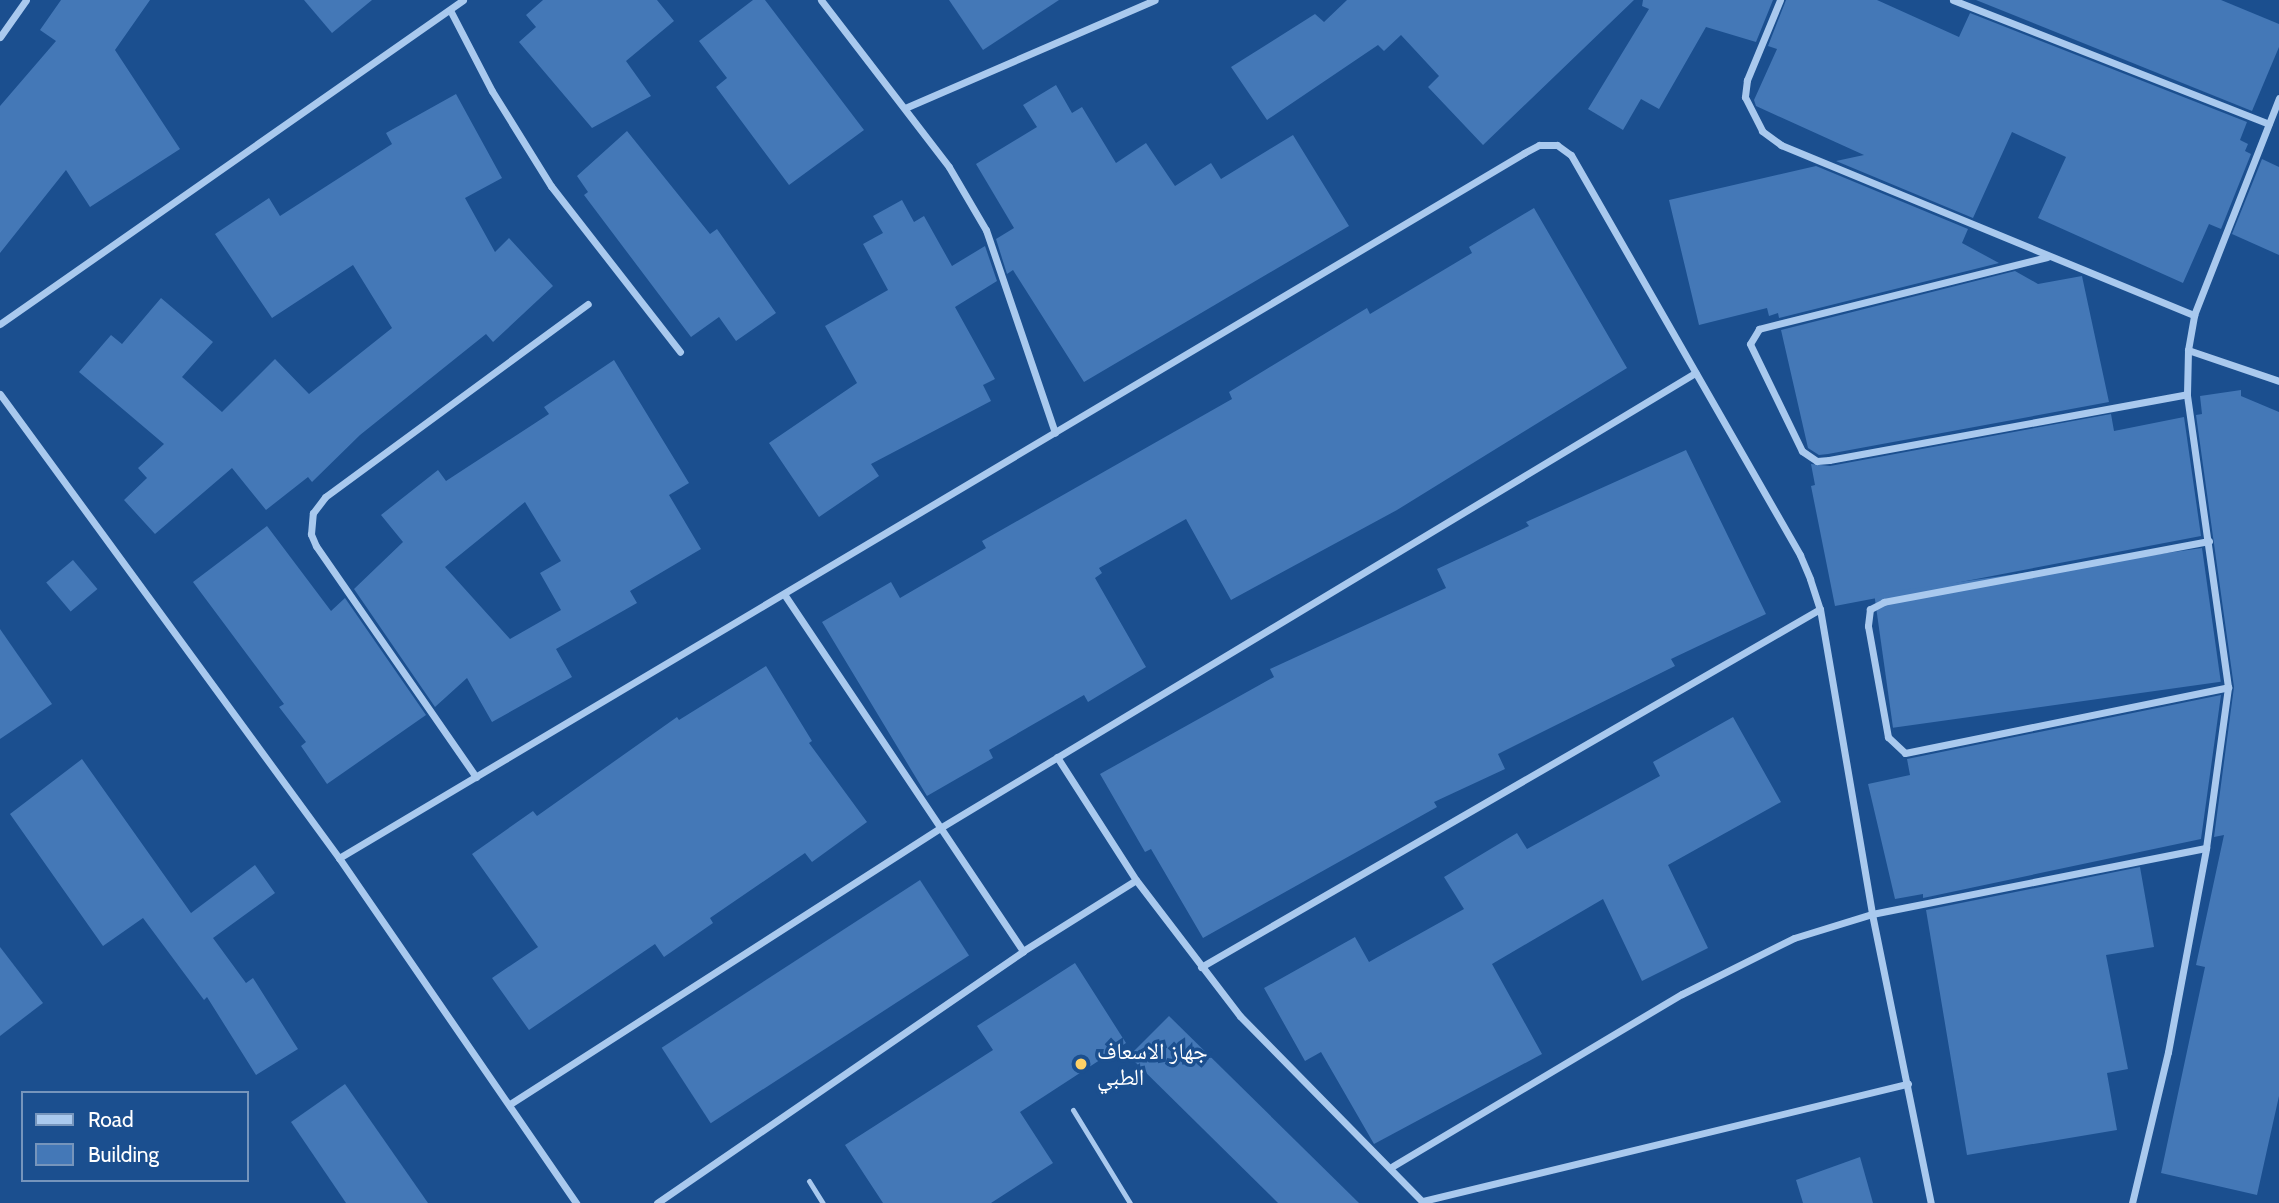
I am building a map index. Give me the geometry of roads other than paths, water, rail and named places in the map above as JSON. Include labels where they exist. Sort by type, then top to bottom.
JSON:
[{"type":"street","points":[[0,37],[26,0]]},
{"type":"street","points":[[0,324],[463,0]]},
{"type":"street","points":[[821,0],[948,167],[986,230],[1055,433]]},
{"type":"street","points":[[905,108],[1156,0]]},
{"type":"street","points":[[1780,0],[1747,80],[1745,97],[1762,131],[1781,145],[2047,257],[2194,315]]},
{"type":"street","points":[[1953,0],[2269,124]]},
{"type":"street","points":[[450,10],[492,91],[551,186],[680,352]]},
{"type":"street","points":[[2132,1203],[2168,1052],[2206,848],[2228,687],[2187,394],[2188,350],[2194,315],[2279,98]]},
{"type":"street","points":[[339,858],[1539,145],[1557,145],[1571,155],[1800,555],[1819,609],[1872,914],[1931,1203]]},
{"type":"street","points":[[2047,257],[1759,329],[1750,344],[1802,452],[1817,461],[1829,460],[2187,394]]},
{"type":"street","points":[[476,777],[316,546],[311,534],[313,513],[325,497],[587,304]]},
{"type":"street","points":[[2188,350],[2279,381]]},
{"type":"street","points":[[510,1104],[940,828],[1695,373]]},
{"type":"street","points":[[0,394],[339,858],[576,1203]]},
{"type":"street","points":[[2209,541],[1884,602],[1870,609],[1868,626],[1888,737],[1905,753],[2228,687]]},
{"type":"street","points":[[784,594],[1023,951]]},
{"type":"street","points":[[1201,967],[1819,609]]},
{"type":"street","points":[[1057,757],[1136,880],[1201,967],[1282,1060],[1393,1166],[1424,1202],[1908,1084]]},
{"type":"street","points":[[1393,1166],[1732,967],[1794,938],[1872,914],[2206,848]]},
{"type":"street","points":[[657,1203],[1023,951],[1136,880]]},
{"type":"lane","points":[[1073,1110],[1130,1203]]},
{"type":"lane","points":[[808,1181],[823,1203]]},
{"type":"place","name":"جهاز الاسعاف الطبي","points":[[1081,1064]]}]
